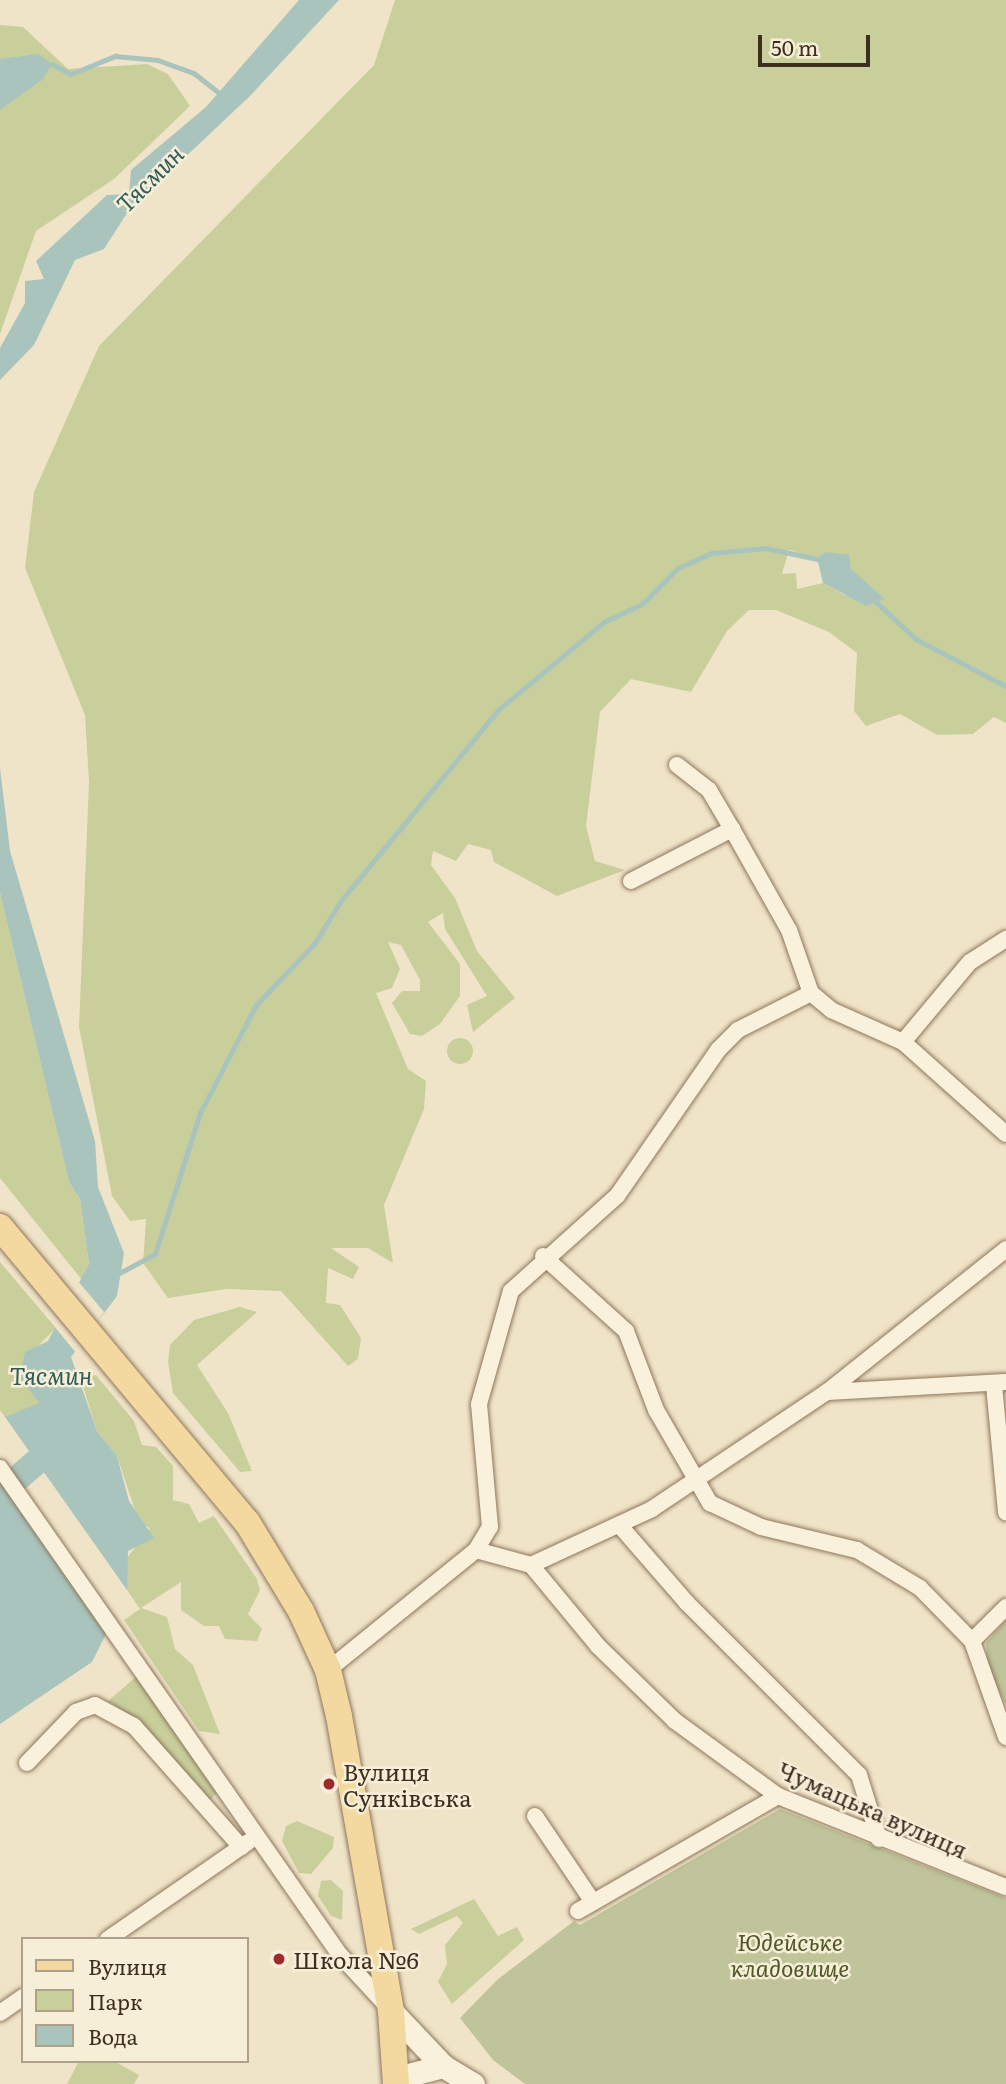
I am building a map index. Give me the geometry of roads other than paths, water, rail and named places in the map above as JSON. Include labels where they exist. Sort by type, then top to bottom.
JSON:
[{"type":"main road","points":[[0,1227],[247,1522],[328,1670],[391,2011],[396,2081]]},
{"type":"street","points":[[677,765],[709,790],[732,829],[789,930],[811,993],[831,1010],[902,1042],[1006,1134]]},
{"type":"street","points":[[631,881],[732,829]]},
{"type":"street","points":[[902,1042],[970,962],[1006,939]]},
{"type":"street","points":[[505,1554],[490,1527],[479,1404],[485,1368],[511,1291],[543,1256],[617,1196],[718,1050],[738,1030],[811,993]]},
{"type":"street","points":[[531,1565],[621,1527],[827,1392],[1006,1249]]},
{"type":"street","points":[[543,1256],[626,1331],[693,1480],[730,1516],[857,1550],[888,1565],[961,1624],[972,1642],[1006,1737]]},
{"type":"street","points":[[827,1392],[1000,1383],[1006,1511]]},
{"type":"street","points":[[0,1468],[259,1835],[340,1955],[443,2066],[473,2084]]},
{"type":"street","points":[[328,1670],[476,1550],[490,1527]]},
{"type":"street","points":[[621,1527],[687,1603],[859,1775],[879,1839]]},
{"type":"street","name":"Чумацька вулиця","points":[[476,1550],[505,1554],[531,1565],[598,1646],[675,1721],[778,1796],[879,1839],[1006,1887]]},
{"type":"street","points":[[972,1642],[1006,1607]]},
{"type":"street","points":[[27,1763],[76,1712],[95,1705],[134,1726],[241,1847]]},
{"type":"street","points":[[578,1911],[778,1796]]},
{"type":"street","points":[[535,1816],[593,1902]]},
{"type":"street","points":[[111,1937],[259,1835]]},
{"type":"street","points":[[0,2013],[21,1998]]},
{"type":"street","points":[[396,2081],[443,2066]]},
{"type":"water","name":"Тясмин","points":[[299,0],[339,0],[250,96],[129,210],[104,249],[75,260],[34,345],[0,380],[0,348],[25,303],[25,281],[44,279],[36,261],[107,195],[129,194],[131,170],[206,107]]},
{"type":"water","points":[[38,54],[52,64],[42,80],[0,110],[0,59]]},
{"type":"water","points":[[825,552],[849,555],[851,569],[885,599],[866,606],[823,583],[817,558]]},
{"type":"water","name":"Тясмин","points":[[0,768],[10,851],[95,1141],[98,1187],[124,1253],[117,1296],[71,1357],[97,1431],[117,1456],[129,1501],[154,1538],[128,1551],[127,1590],[5,1417],[39,1403],[20,1377],[25,1352],[48,1341],[89,1264],[80,1199],[69,1182],[0,893]]},
{"type":"water","points":[[0,1482],[107,1632],[92,1662],[0,1724]]},
{"type":"waterway","points":[[52,64],[71,74],[115,56],[158,60],[194,73],[221,94]]},
{"type":"waterway","points":[[114,1276],[155,1254],[200,1113],[256,1005],[315,943],[340,902],[498,710],[604,622],[642,604],[678,568],[711,553],[766,548],[822,560]]},
{"type":"waterway","points":[[873,599],[916,639],[1006,686]]},
{"type":"waterway","name":"Тясмин","points":[[0,1493],[62,1440]]},
{"type":"place","name":"Вулиця Сунківська","points":[[329,1784]]},
{"type":"place","name":"Школа №6","points":[[279,1959]]},
{"type":"park label","name":"Юдейське кладовище","points":[[790,1954]]}]
